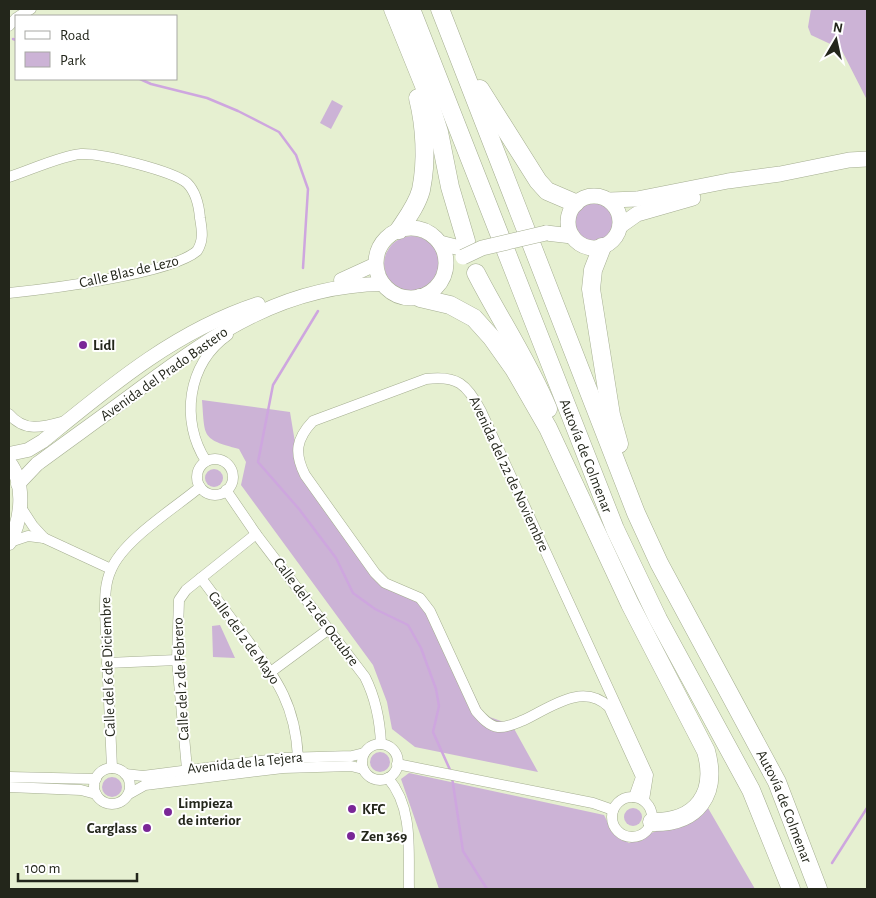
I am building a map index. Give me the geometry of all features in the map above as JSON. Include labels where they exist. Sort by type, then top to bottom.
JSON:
[{"type":"highway","points":[[392,9],[411,68],[422,117],[423,166],[420,191],[414,209],[399,230]]},
{"type":"highway","points":[[392,9],[436,123],[450,188],[468,249]]},
{"type":"highway","name":"Autovía de Colmenar","points":[[411,9],[615,529],[658,618],[750,790],[791,889]]},
{"type":"highway","name":"Autovía de Colmenar","points":[[440,9],[636,513],[659,563],[777,782],[818,889]]},
{"type":"highway","points":[[448,32],[484,97],[538,181],[571,211]]},
{"type":"highway","points":[[602,247],[593,270],[591,289],[611,416],[636,513]]},
{"type":"highway","points":[[476,273],[498,317],[532,371],[579,482],[594,526]]},
{"type":"highway","points":[[420,298],[450,305],[474,318],[492,338],[514,368],[548,428],[630,604],[706,751],[711,768],[710,786],[700,803],[685,817],[668,822],[652,822]]},
{"type":"highway","points":[[673,685],[750,790]]},
{"type":"highway","points":[[728,762],[758,823],[784,889]]},
{"type":"main road","points":[[440,243],[468,249],[546,233],[572,236],[588,248],[602,247],[612,241],[620,226],[637,214],[780,174],[826,164],[867,159]]},
{"type":"main road","points":[[546,233],[571,211],[581,199],[596,195],[610,200],[637,200],[728,181],[780,174]]},
{"type":"main road","points":[[610,200],[619,214],[620,226]]},
{"type":"main road","points":[[571,211],[572,236]]},
{"type":"main road","points":[[446,273],[446,258],[440,243],[434,236],[417,229],[399,230],[383,242],[377,254],[376,264],[379,278],[396,296],[412,299],[420,298],[436,289],[446,273],[468,249]]},
{"type":"main road","name":"Avenida del Prado Bastero","points":[[9,454],[28,450],[160,350],[190,332],[242,309],[356,275],[376,264]]},
{"type":"main road","name":"Avenida del Prado Bastero","points":[[18,484],[36,464],[200,345],[269,307],[357,284],[384,284]]},
{"type":"main road","points":[[9,462],[16,474],[20,506],[17,524],[9,542]]},
{"type":"street","name":"Calle Blas de Lezo","points":[[9,177],[79,154],[101,154],[129,162],[186,183],[194,192],[199,208],[202,233],[197,251],[180,262],[72,285],[9,293]]},
{"type":"street","points":[[206,461],[196,447],[189,414],[196,378],[203,363],[221,340],[269,307]]},
{"type":"street","name":"Avenida del 22 de Noviembre","points":[[442,376],[456,380],[468,388],[481,410],[645,767],[648,775],[639,798],[641,777],[609,707],[601,699],[589,695],[576,696],[512,725],[498,727],[484,721],[476,711],[430,611],[420,598],[385,583],[305,475],[298,461],[298,446],[302,432],[312,421],[426,379],[442,376]]},
{"type":"street","points":[[9,414],[22,425],[36,428],[68,420]]},
{"type":"street","points":[[217,459],[231,469],[232,480],[226,490],[212,494],[200,487],[197,481],[198,470],[206,461],[217,459]]},
{"type":"street","name":"Calle del 6 de Diciembre","points":[[112,768],[106,586],[111,568],[135,539],[200,487]]},
{"type":"street","name":"Calle del 12 de Octubre","points":[[226,490],[256,534],[365,677],[374,695],[381,744]]},
{"type":"street","points":[[20,506],[44,538]]},
{"type":"street","name":"Calle del 2 de Febrero","points":[[187,769],[177,660],[178,600],[186,590],[256,534]]},
{"type":"street","points":[[9,542],[28,536],[44,538],[111,568]]},
{"type":"street","name":"Calle del 2 de Mayo","points":[[201,578],[272,671],[291,710],[298,740],[298,757]]},
{"type":"street","points":[[272,671],[329,629]]},
{"type":"street","points":[[108,663],[177,660]]},
{"type":"street","points":[[381,744],[387,746],[395,753],[397,764],[395,771],[388,778],[376,780],[371,778],[363,769],[364,753],[373,746],[381,744]]},
{"type":"street","name":"Avenida de la Tejera","points":[[125,774],[143,776],[187,769],[298,757],[352,756],[364,753]]},
{"type":"street","points":[[397,764],[435,770],[593,803],[613,810]]},
{"type":"street","name":"Avenida de la Tejera","points":[[129,794],[145,785],[282,768],[351,766],[363,769]]},
{"type":"street","points":[[9,787],[81,790],[96,794],[105,802],[114,804],[123,801],[129,794],[130,783],[125,774],[112,768],[102,772],[96,779],[96,794]]},
{"type":"street","points":[[9,777],[96,779]]},
{"type":"street","points":[[388,778],[398,790],[406,817],[409,889]]},
{"type":"street","points":[[639,798],[651,808],[652,822],[644,833],[631,837],[615,827],[612,820],[613,810],[623,799],[639,798]]},
{"type":"green space","points":[[811,9],[867,9],[867,100],[841,49],[811,35],[808,27]]},
{"type":"green space","points":[[332,100],[343,106],[331,129],[320,123]]},
{"type":"green space","points":[[594,202],[608,208],[614,222],[608,236],[594,242],[580,236],[574,222],[580,208]]},
{"type":"green space","points":[[412,236],[423,238],[432,244],[438,253],[440,264],[438,275],[432,284],[423,290],[412,292],[401,290],[392,284],[386,275],[384,264],[386,253],[392,244],[401,238]]},
{"type":"green space","points":[[202,400],[290,412],[299,467],[381,579],[431,604],[484,715],[512,725],[538,772],[415,747],[392,729],[387,702],[373,665],[241,485],[246,462],[239,449],[211,439],[207,435]]},
{"type":"green space","points":[[210,469],[218,469],[223,474],[221,485],[210,487],[205,482],[205,474]]},
{"type":"green space","points":[[220,625],[235,658],[213,657],[212,626]]},
{"type":"green space","points":[[380,752],[387,755],[390,762],[387,769],[380,772],[373,769],[370,762],[373,755]]},
{"type":"green space","points":[[409,773],[604,815],[613,833],[629,843],[708,808],[755,889],[439,889],[401,779]]},
{"type":"green space","points":[[112,777],[119,780],[122,787],[119,794],[112,797],[105,794],[102,787],[105,780]]},
{"type":"green space","points":[[633,808],[639,811],[642,817],[639,823],[633,826],[627,823],[624,817],[627,811]]},
{"type":"waterway","points":[[142,80],[207,98],[279,132],[296,155],[308,189],[303,268]]},
{"type":"waterway","points":[[318,311],[273,385],[258,462],[299,509],[336,558],[353,593],[375,609],[408,625],[421,648],[436,689],[439,706],[433,732],[451,772]]},
{"type":"waterway","points":[[452,777],[463,851],[487,889]]},
{"type":"waterway","points":[[832,863],[867,808]]},
{"type":"place","name":"Lidl","points":[[83,345]]},
{"type":"place","name":"KFC","points":[[352,809]]},
{"type":"place","name":"Limpieza de interior","points":[[168,812]]},
{"type":"place","name":"Carglass","points":[[147,828]]},
{"type":"place","name":"Zen 369","points":[[351,836]]}]
